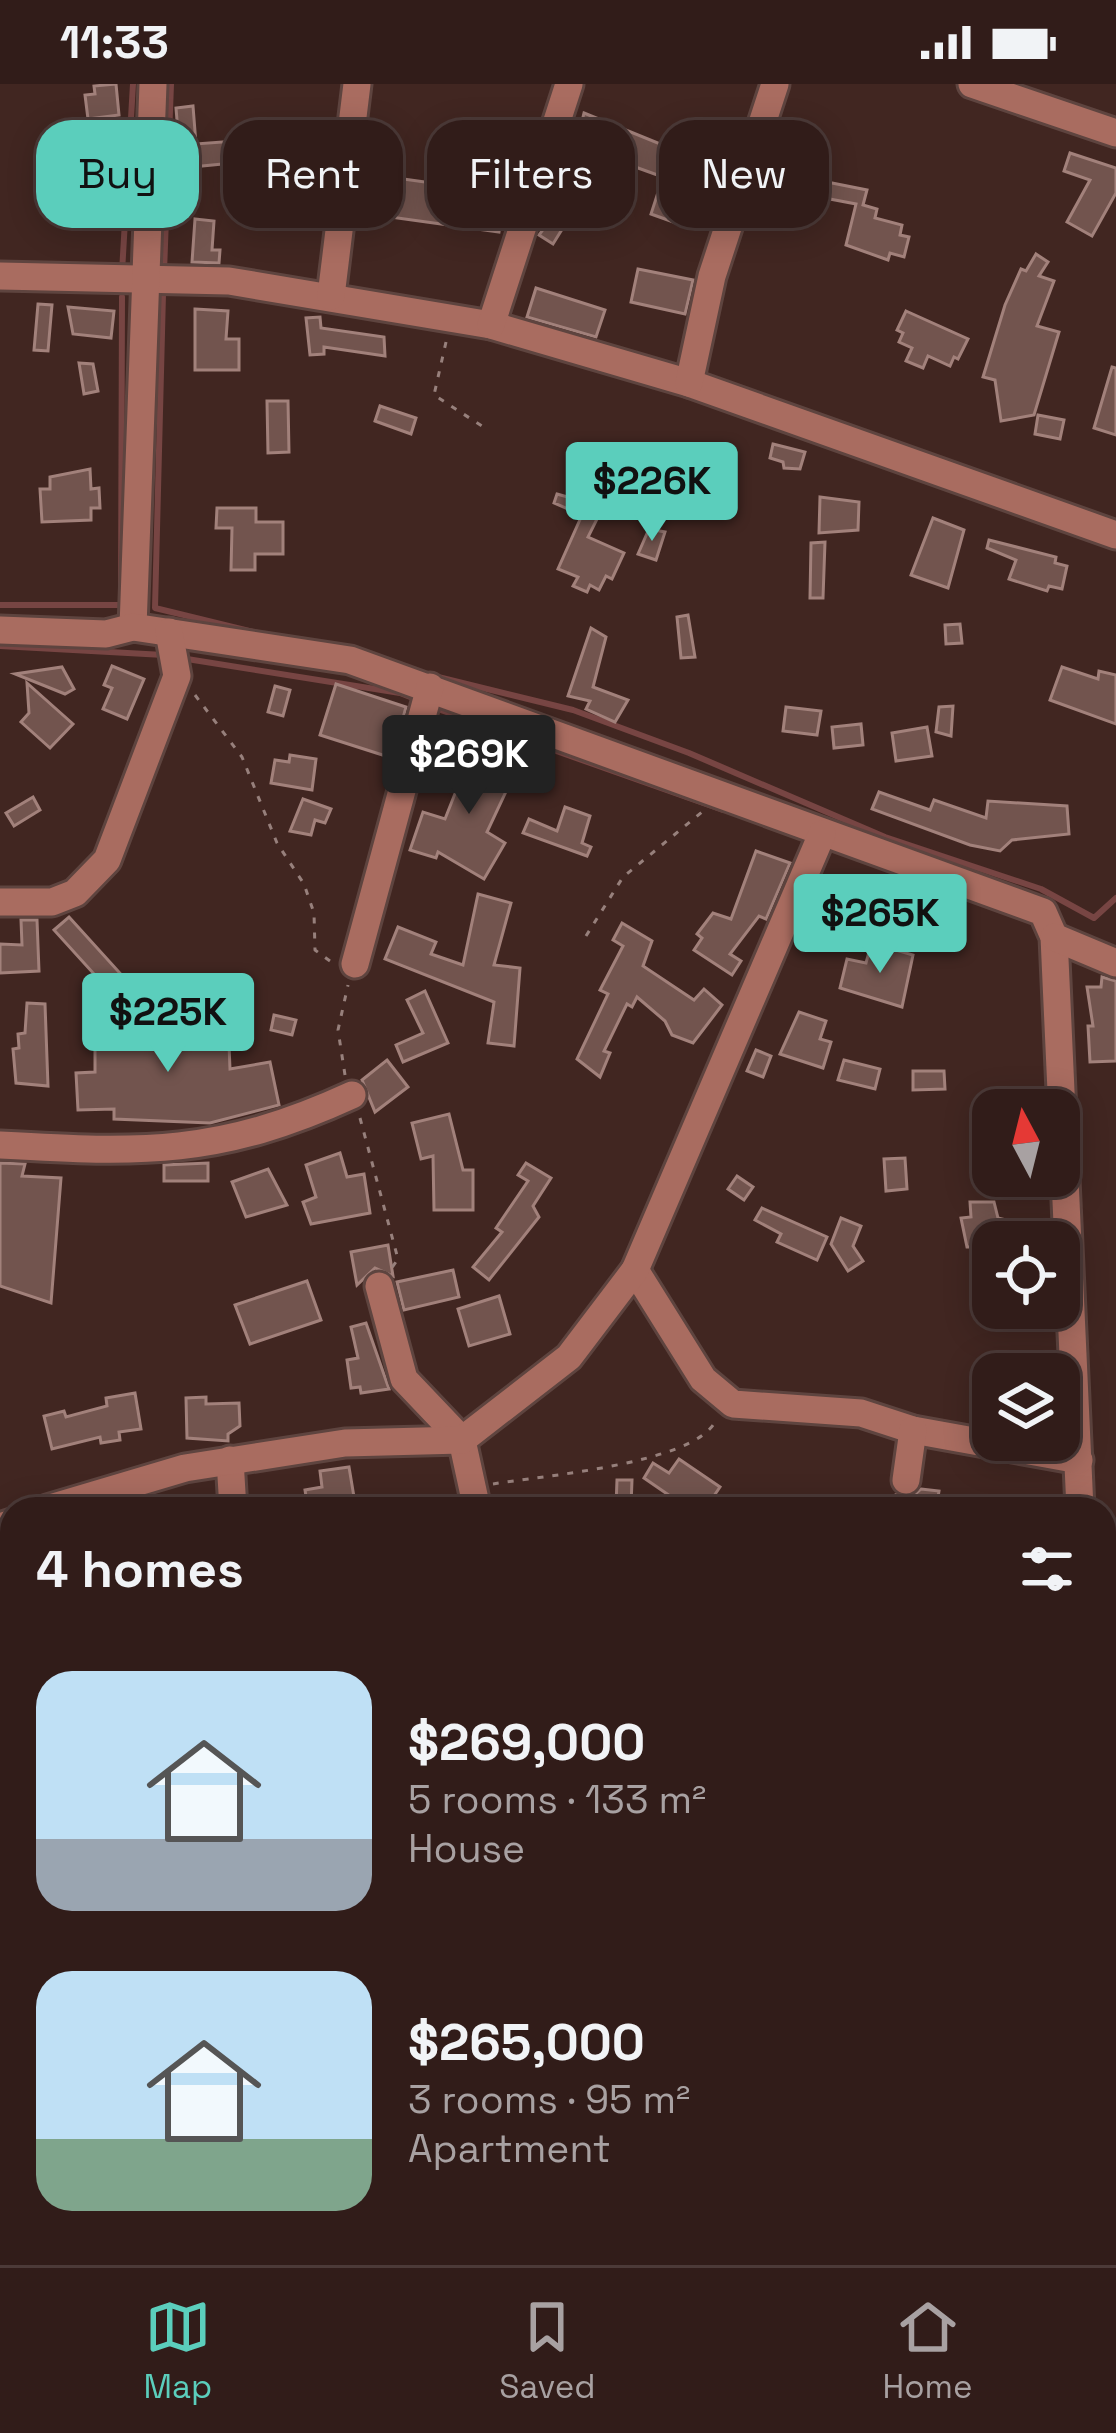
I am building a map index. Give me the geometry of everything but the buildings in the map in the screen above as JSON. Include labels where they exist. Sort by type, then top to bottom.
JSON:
[{"type":"street","points":[[133,627],[153,84]]},
{"type":"street","points":[[331,296],[358,84]]},
{"type":"street","points":[[491,325],[568,84]]},
{"type":"street","points":[[689,383],[712,276],[775,84]]},
{"type":"street","points":[[972,84],[1116,133]]},
{"type":"street","points":[[0,276],[212,279],[491,325],[689,383],[1116,535]]},
{"type":"street","points":[[0,630],[106,634],[133,627],[350,660],[1042,912],[1054,937],[1074,1353]]},
{"type":"street","points":[[0,902],[52,902],[75,893],[107,860],[177,676],[169,632]]},
{"type":"street","points":[[355,964],[430,687]]},
{"type":"street","points":[[79,1497],[230,1460],[345,1443],[462,1440],[569,1357],[635,1270],[822,834]]},
{"type":"street","points":[[1054,937],[1116,963]]},
{"type":"street","points":[[0,1145],[182,1150],[289,1120],[352,1095]]},
{"type":"street","points":[[635,1270],[720,1396],[733,1403],[861,1413],[914,1430],[972,1441]]},
{"type":"street","points":[[380,1286],[404,1379],[462,1440],[476,1497]]},
{"type":"street","points":[[906,1480],[914,1430]]},
{"type":"street","points":[[230,1460],[232,1497]]},
{"type":"street","points":[[1079,1461],[1080,1497]]},
{"type":"path","points":[[452,317],[434,395],[485,428]]},
{"type":"path","points":[[177,676],[242,757],[256,802],[304,884],[314,913],[315,950],[325,960],[355,964],[338,1030],[398,1259],[380,1286]]},
{"type":"path","points":[[586,936],[623,878],[703,812],[715,794]]},
{"type":"path","points":[[480,1497],[616,1465],[701,1438],[715,1426],[720,1396]]},
{"type":"waterway","points":[[122,272],[133,84]]},
{"type":"waterway","points":[[164,272],[171,84]]},
{"type":"waterway","points":[[163,294],[155,608],[258,633]]},
{"type":"waterway","points":[[0,605],[121,605],[122,297]]},
{"type":"waterway","points":[[0,646],[164,655]]},
{"type":"waterway","points":[[187,659],[400,693],[418,700]]},
{"type":"waterway","points":[[434,676],[573,710],[689,753],[885,837],[1041,889],[1094,918],[1116,898]]},
{"type":"waterway","points":[[435,708],[723,810]]}]
